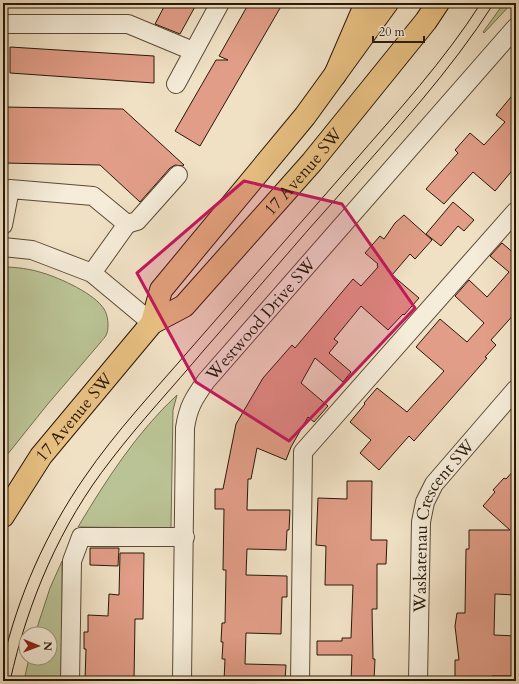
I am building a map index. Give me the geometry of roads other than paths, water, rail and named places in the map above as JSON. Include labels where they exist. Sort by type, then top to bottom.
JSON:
[{"type":"main road","points":[[335,75],[366,3]]},
{"type":"main road","name":"17 Avenue SW","points":[[152,323],[161,290],[305,116],[387,3]]},
{"type":"main road","name":"17 Avenue SW","points":[[3,516],[41,456],[152,323],[184,306],[312,162],[426,21],[438,3]]},
{"type":"street","points":[[176,84],[220,3]]},
{"type":"street","points":[[3,24],[128,24],[193,51]]},
{"type":"street","name":"Westwood Drive SW","points":[[182,681],[185,428],[187,413],[195,397],[206,381],[516,27]]},
{"type":"street","points":[[92,273],[126,224],[137,220],[178,175]]},
{"type":"street","points":[[3,225],[10,189],[93,196],[126,224]]},
{"type":"street","points":[[300,681],[303,452],[516,211]]},
{"type":"street","points":[[3,247],[32,250],[92,273],[152,323]]},
{"type":"street","name":"Waskatenau Crescent SW","points":[[418,681],[421,522],[424,502],[434,484],[516,389]]},
{"type":"street","points":[[70,681],[72,561],[81,537],[184,537]]},
{"type":"tram line","points":[[3,661],[9,637],[25,589],[35,566],[57,521],[96,461],[136,411],[420,86],[452,45],[481,3]]},
{"type":"tram line","points":[[10,681],[17,651],[36,593],[61,537],[93,485],[145,418],[421,101],[459,53],[494,3]]}]
